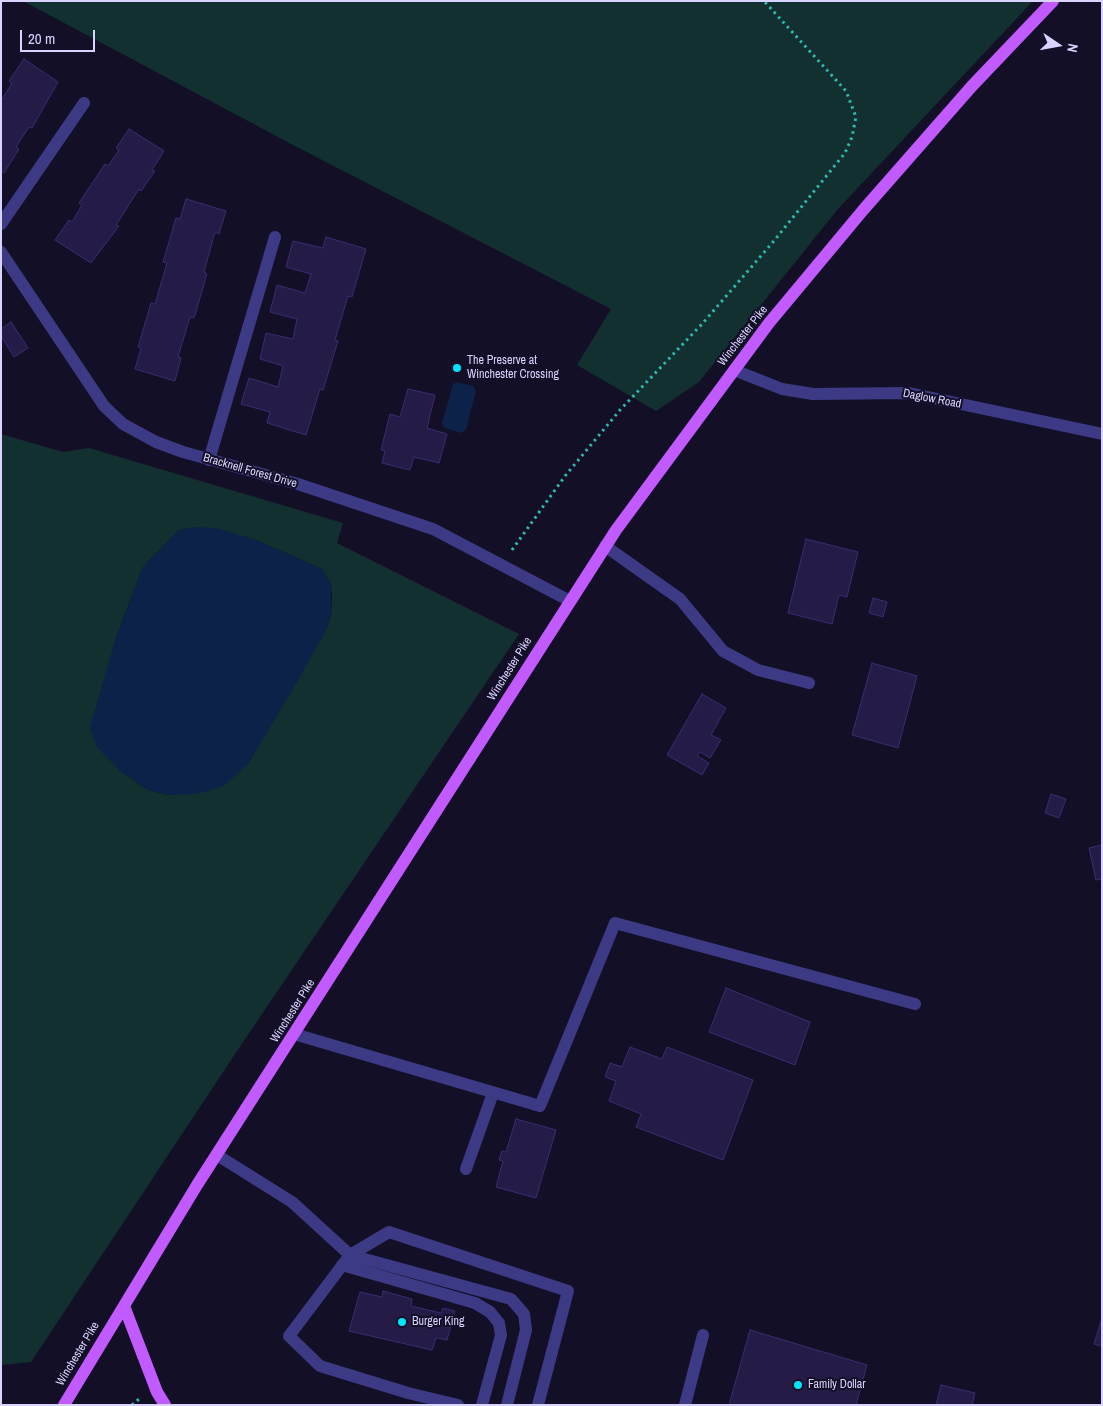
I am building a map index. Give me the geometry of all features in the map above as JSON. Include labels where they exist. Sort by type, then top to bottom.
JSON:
[{"type":"main road","name":"Winchester Pike","points":[[64,1405],[217,1155],[605,546],[770,323],[864,209],[972,86],[1053,1]]},
{"type":"main road","points":[[124,1306],[157,1392],[165,1405]]},
{"type":"street","points":[[1,224],[84,103]]},
{"type":"street","points":[[209,460],[275,237]]},
{"type":"street","name":"Bracknell Forest Drive","points":[[1,252],[104,406],[123,424],[139,434],[183,452],[298,484],[433,529],[570,601]]},
{"type":"street","name":"Daglow Road","points":[[734,370],[790,390],[813,394],[909,393],[1102,434]]},
{"type":"street","points":[[605,546],[680,599],[723,650],[758,670],[810,683]]},
{"type":"street","points":[[294,1034],[540,1106],[615,923],[915,1004]]},
{"type":"street","points":[[466,1169],[493,1093]]},
{"type":"street","points":[[217,1155],[292,1202],[350,1255],[511,1300],[524,1314],[526,1330],[507,1405]]},
{"type":"street","points":[[458,1405],[408,1393],[320,1366],[289,1336],[350,1255],[388,1232],[568,1290],[538,1405]]},
{"type":"street","points":[[342,1265],[475,1304],[490,1312],[500,1323],[501,1335],[482,1405]]},
{"type":"street","points":[[685,1405],[702,1335]]},
{"type":"path","points":[[502,565],[565,476],[620,410],[702,324],[773,242],[844,153],[852,138],[856,117],[846,91],[764,1]]},
{"type":"green space","points":[[23,1],[1033,1],[838,209],[699,382],[656,411],[577,365],[611,309],[293,145]]},
{"type":"green space","points":[[1,434],[63,452],[89,448],[343,523],[337,543],[519,634],[239,1048],[31,1362],[1,1365]],"holes":[[[179,530],[253,539],[322,569],[331,584],[332,598],[331,615],[326,630],[248,764],[169,795],[148,790],[119,770],[115,640],[143,567]]]},
{"type":"water","points":[[457,382],[473,386],[476,391],[466,430],[460,433],[443,427],[442,423],[453,384]]},
{"type":"water","points":[[196,527],[216,528],[253,539],[322,569],[331,584],[331,615],[326,630],[296,684],[248,764],[224,786],[197,794],[169,795],[148,790],[119,770],[96,746],[90,727],[115,640],[143,567],[179,530]]},
{"type":"building","points":[[24,59],[58,82],[32,128],[29,127],[16,147],[19,149],[4,173],[1,171],[1,101],[12,83],[9,81]]},
{"type":"building","points":[[129,129],[164,151],[152,170],[155,171],[141,191],[139,189],[116,225],[119,226],[91,263],[55,240],[69,220],[72,222],[82,205],[79,203],[105,164],[108,166],[119,150],[116,148]]},
{"type":"building","points":[[186,199],[226,211],[219,234],[215,232],[204,272],[207,274],[194,318],[190,317],[178,357],[181,358],[175,381],[135,369],[141,348],[138,347],[151,303],[155,304],[167,263],[163,262],[176,218],[180,219]]},
{"type":"building","points":[[326,237],[366,249],[352,297],[348,296],[335,340],[338,341],[323,390],[320,389],[306,435],[267,423],[270,412],[241,404],[249,378],[278,387],[283,366],[260,359],[266,333],[293,339],[297,319],[270,312],[277,285],[305,293],[311,274],[286,267],[293,241],[323,248]]},
{"type":"building","points":[[11,322],[28,348],[14,357],[1,336],[1,329]]},
{"type":"building","points":[[408,389],[435,395],[427,428],[447,434],[439,463],[414,457],[410,470],[382,463],[385,451],[381,450],[390,414],[400,417]]},
{"type":"building","points":[[806,539],[858,552],[847,597],[839,595],[832,624],[788,613]]},
{"type":"building","points":[[873,598],[887,602],[883,617],[869,613]]},
{"type":"building","points":[[872,663],[917,676],[898,748],[852,735]]},
{"type":"building","points":[[702,694],[726,708],[711,735],[721,740],[710,758],[700,752],[697,756],[709,763],[702,775],[667,755]]},
{"type":"building","points":[[1051,794],[1066,799],[1059,818],[1045,813]]},
{"type":"building","points":[[1102,845],[1102,879],[1096,880],[1089,848]]},
{"type":"building","points":[[726,988],[810,1022],[795,1065],[709,1032]]},
{"type":"building","points":[[630,1047],[662,1059],[667,1047],[753,1080],[723,1160],[636,1127],[641,1114],[609,1101],[616,1081],[605,1077],[610,1063],[622,1067]]},
{"type":"building","points":[[516,1119],[556,1130],[536,1198],[496,1187],[503,1161],[499,1160],[502,1151],[506,1152]]},
{"type":"building","name":"Burger King","points":[[383,1291],[412,1299],[411,1306],[441,1313],[443,1308],[455,1311],[447,1340],[436,1338],[432,1350],[349,1331],[360,1292],[382,1297]]},
{"type":"building","points":[[1102,1318],[1102,1346],[1094,1344]]},
{"type":"building","name":"Family Dollar","points":[[750,1330],[867,1365],[856,1405],[729,1405]]},
{"type":"building","points":[[941,1385],[975,1393],[972,1405],[936,1405]]},
{"type":"place","name":"The Preserve at Winchester Crossing","points":[[457,368]]},
{"type":"place","name":"Burger King","points":[[402,1322]]},
{"type":"place","name":"Family Dollar","points":[[798,1385]]}]
